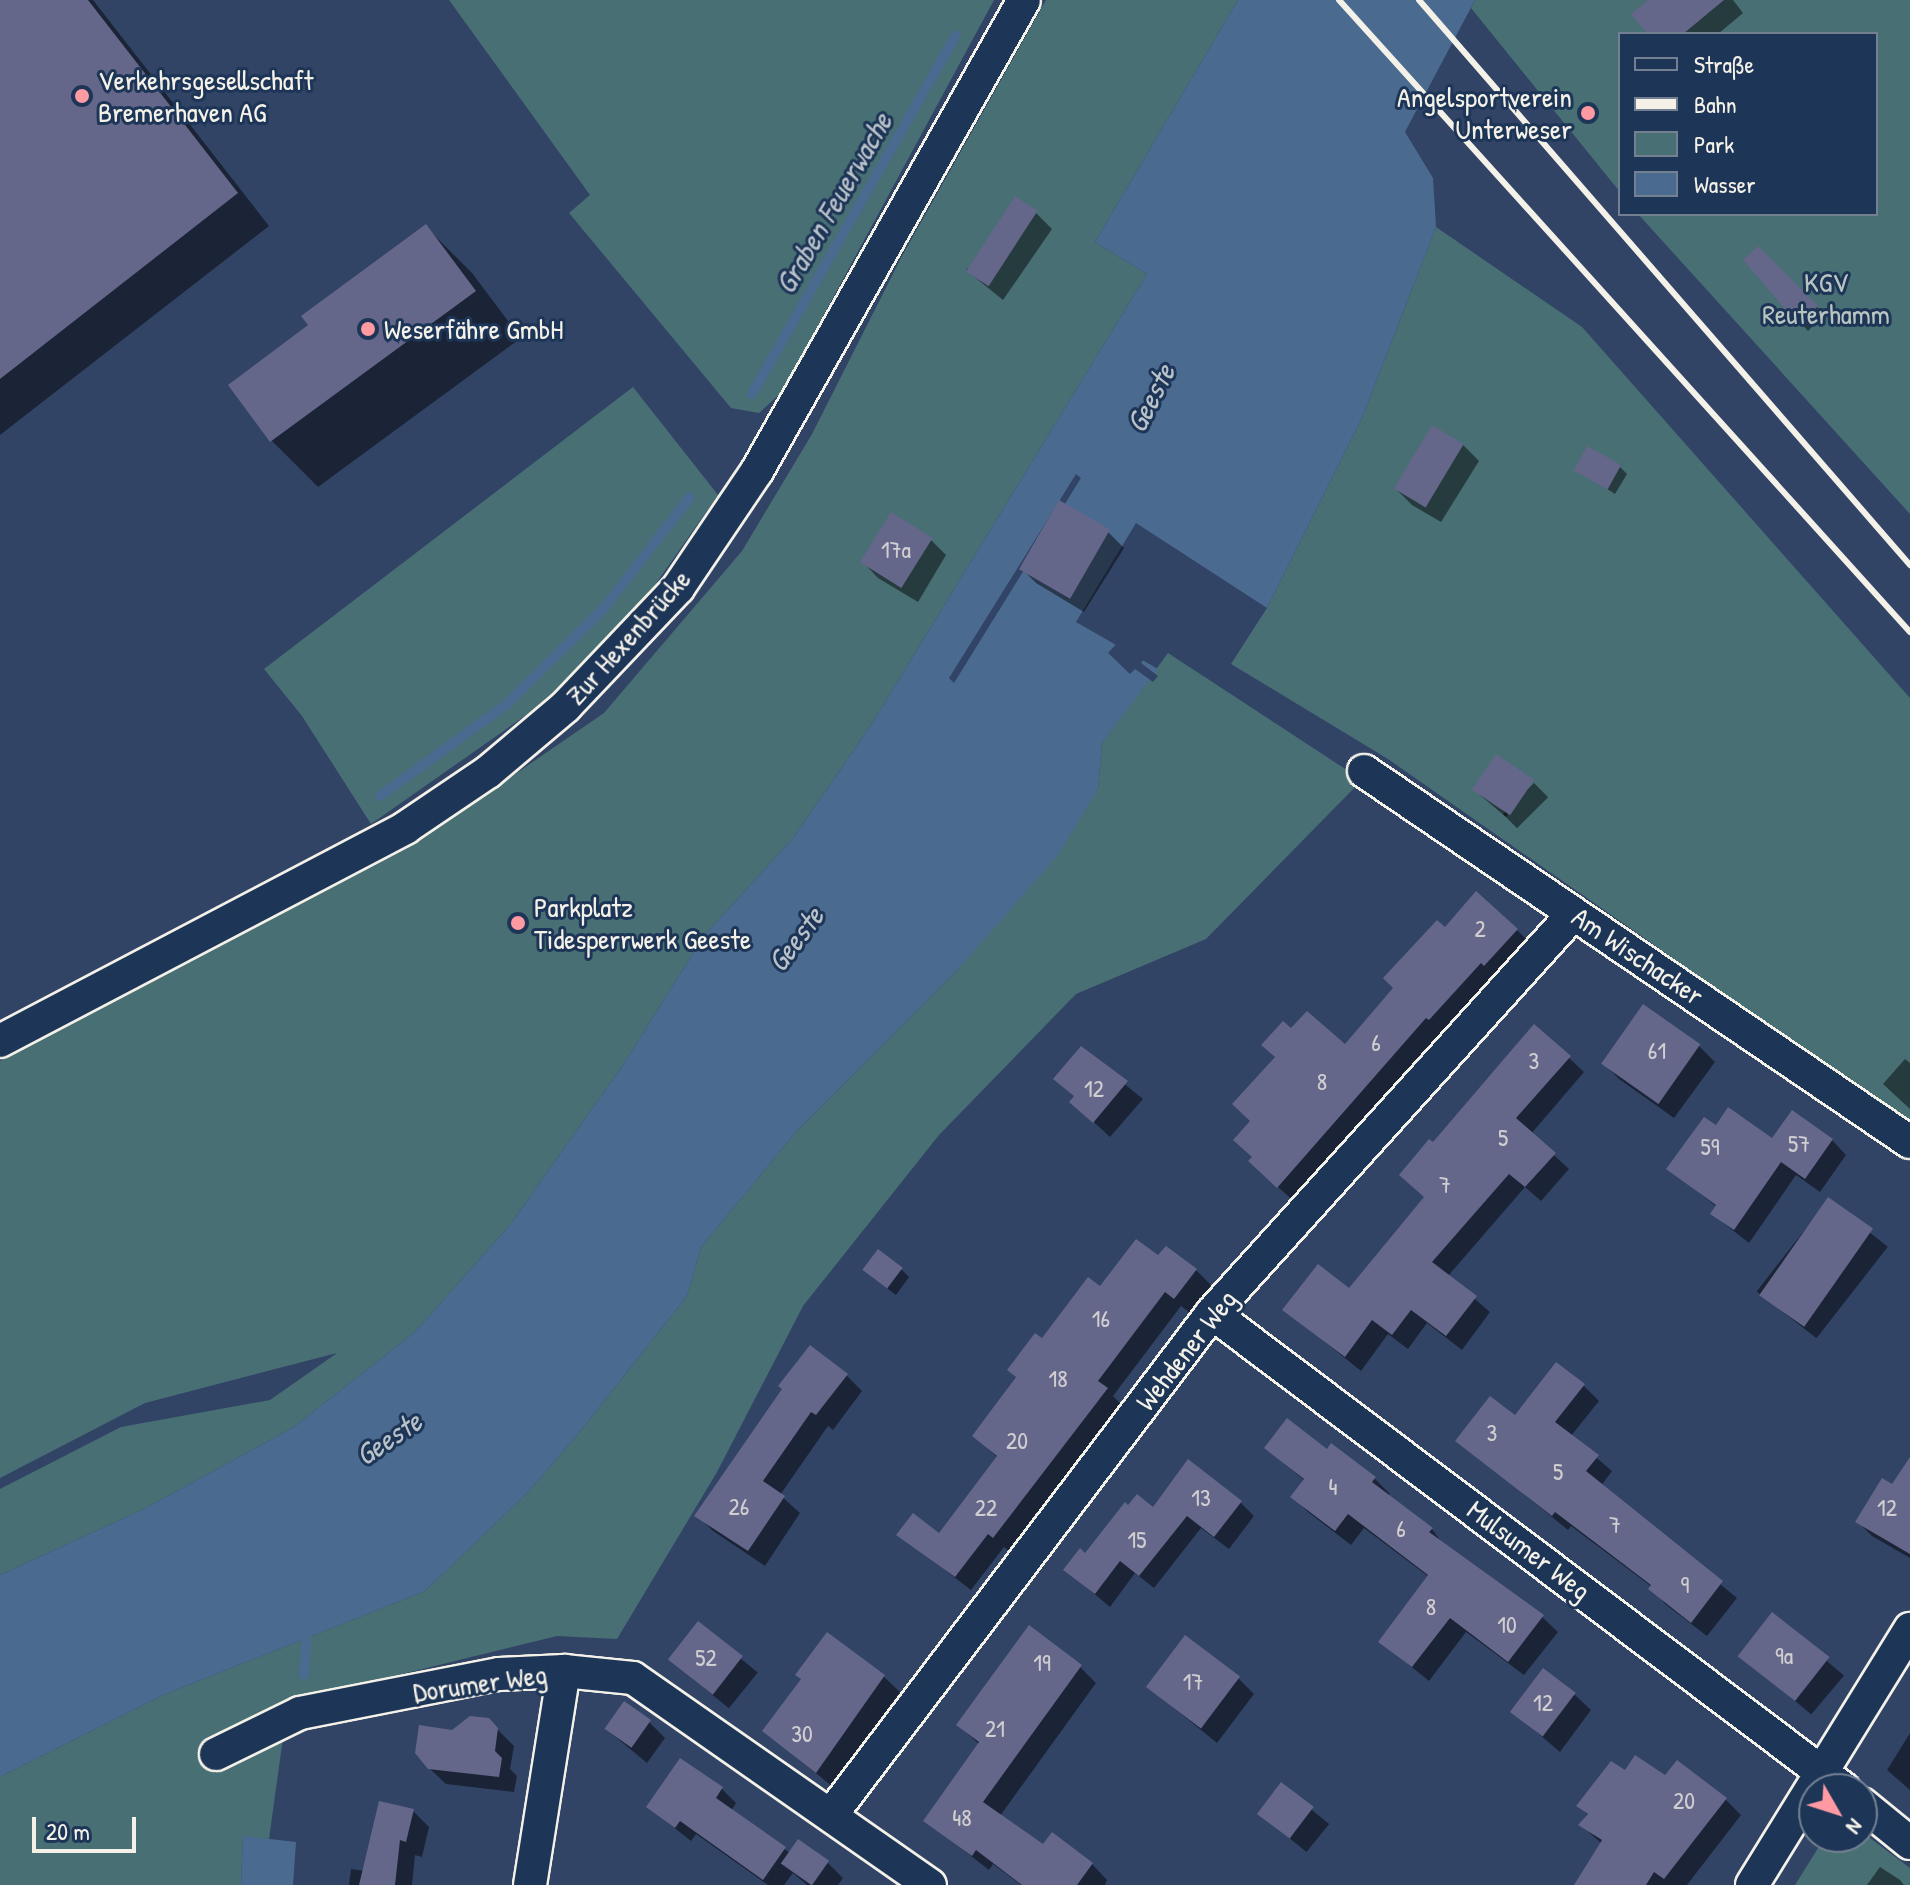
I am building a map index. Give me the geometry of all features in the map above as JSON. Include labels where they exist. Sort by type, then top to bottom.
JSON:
[{"type":"street","name":"Zur Hexenbrücke","points":[[0,1041],[405,828],[488,772],[566,706],[678,588],[757,471],[1024,0]]},
{"type":"street","name":"Am Wischacker","points":[[1364,771],[1910,1142]]},
{"type":"street","name":"Wehdener Weg","points":[[831,1815],[1212,1313],[1574,913]]},
{"type":"street","name":"Mulsumer Weg","points":[[1212,1313],[1824,1773]]},
{"type":"street","points":[[1837,1773],[1910,1629]]},
{"type":"street","points":[[530,1885],[564,1671]]},
{"type":"street","name":"Dorumer Weg","points":[[216,1754],[300,1713],[499,1674],[564,1671],[633,1678],[930,1885]]},
{"type":"street","points":[[1878,1817],[1910,1843]]},
{"type":"street","points":[[1752,1885],[1798,1825]]},
{"type":"green space","points":[[449,0],[994,0],[782,392],[759,413],[731,408],[569,213],[590,195]]},
{"type":"green space","points":[[1046,0],[1238,0],[1095,242],[1147,274],[871,725],[794,837],[704,936],[623,1065],[510,1225],[415,1332],[294,1427],[146,1508],[0,1575],[0,1489],[121,1427],[270,1400],[337,1353],[145,1403],[0,1478],[0,1061],[406,849],[604,713],[742,551],[812,434],[902,256]]},
{"type":"green space","name":"KGV Reuterhamm","points":[[1475,0],[1910,0],[1910,514],[1640,216],[1878,216],[1878,32],[1618,32],[1618,190],[1471,8]]},
{"type":"green space","points":[[1436,227],[1582,327],[1910,698],[1910,1124],[1388,759],[1231,664],[1267,608],[1362,418]]},
{"type":"green space","points":[[633,387],[718,495],[650,592],[559,692],[371,824],[302,716],[264,669]]},
{"type":"green space","points":[[1168,653],[1362,780],[1206,939],[1076,994],[939,1135],[803,1306],[717,1472],[617,1639],[557,1636],[288,1702],[269,1839],[243,1837],[241,1885],[0,1885],[0,1777],[163,1695],[425,1591],[528,1492],[687,1296],[701,1247],[796,1132],[959,968],[1098,789],[1102,743]]},
{"type":"green space","points":[[1878,1844],[1910,1868],[1910,1885],[1795,1885],[1815,1853],[1878,1853]]},
{"type":"water","name":"Geeste","points":[[1238,0],[1475,0],[1405,132],[1433,178],[1436,227],[1362,418],[1267,608],[1136,523],[1076,622],[1158,669],[1102,743],[1098,789],[1058,855],[959,968],[796,1132],[701,1247],[687,1296],[574,1439],[528,1492],[425,1591],[163,1695],[0,1777],[0,1575],[146,1508],[294,1427],[415,1332],[510,1225],[623,1065],[704,936],[794,837],[871,725],[1147,274],[1095,242]],"holes":[[[1076,474],[1081,478],[954,683],[949,678]]]},
{"type":"water","points":[[243,1836],[296,1842],[293,1885],[241,1885]]},
{"type":"pier","points":[[1118,642],[1144,659],[1141,663],[1158,676],[1153,682],[1135,669],[1130,674],[1108,653]]},
{"type":"building","name":"Verkehrsgesellschaft Bremerhaven AG","points":[[0,0],[88,0],[238,193],[0,379]]},
{"type":"building","points":[[1648,0],[1724,0],[1685,32],[1646,32],[1631,14]]},
{"type":"building","points":[[1015,196],[1038,211],[989,286],[966,271]]},
{"type":"building","name":"Weserfähre GmbH","points":[[426,224],[476,291],[270,442],[228,385],[308,325],[301,316]]},
{"type":"building","points":[[1758,246],[1818,306],[1799,325],[1743,260]]},
{"type":"building","points":[[1432,425],[1464,444],[1426,507],[1394,488]]},
{"type":"building","points":[[1587,446],[1621,465],[1608,489],[1573,470]]},
{"type":"building","points":[[1059,500],[1110,530],[1070,599],[1019,569]]},
{"type":"building","points":[[891,512],[933,538],[901,588],[860,562]]},
{"type":"building","points":[[1496,754],[1534,780],[1510,815],[1472,790]]},
{"type":"building","points":[[1476,891],[1518,929],[1484,966],[1481,963],[1429,1020],[1426,1018],[1277,1188],[1248,1161],[1252,1157],[1233,1140],[1250,1121],[1232,1104],[1275,1057],[1261,1045],[1283,1021],[1291,1028],[1307,1011],[1345,1044],[1393,988],[1383,978],[1437,920],[1445,927]]},
{"type":"building","points":[[1643,1004],[1700,1044],[1658,1104],[1601,1064]]},
{"type":"building","points":[[1534,1024],[1571,1056],[1516,1118],[1556,1153],[1525,1187],[1509,1174],[1432,1262],[1477,1296],[1446,1336],[1411,1310],[1392,1335],[1372,1320],[1345,1357],[1282,1310],[1318,1264],[1349,1288],[1424,1197],[1399,1175],[1429,1139],[1433,1142]]},
{"type":"building","points":[[1081,1046],[1128,1081],[1093,1123],[1069,1102],[1074,1096],[1053,1079]]},
{"type":"building","points":[[1728,1107],[1772,1138],[1792,1110],[1833,1139],[1805,1179],[1781,1162],[1734,1230],[1710,1214],[1716,1205],[1666,1169],[1704,1117],[1716,1125]]},
{"type":"building","points":[[1828,1197],[1873,1229],[1804,1327],[1759,1295]]},
{"type":"building","points":[[1136,1239],[1158,1255],[1166,1246],[1197,1269],[1174,1299],[1165,1292],[1098,1381],[1108,1388],[993,1538],[988,1534],[955,1577],[896,1535],[913,1513],[939,1533],[997,1456],[972,1436],[1016,1377],[1007,1370],[1035,1333],[1042,1338],[1088,1277],[1100,1286]]},
{"type":"building","points":[[878,1249],[903,1268],[887,1288],[862,1270]]},
{"type":"building","points":[[810,1345],[848,1374],[816,1415],[811,1412],[763,1481],[785,1496],[748,1551],[694,1516],[782,1389],[778,1386]]},
{"type":"building","points":[[1556,1362],[1585,1384],[1555,1422],[1599,1455],[1586,1471],[1723,1581],[1691,1623],[1648,1589],[1651,1585],[1555,1512],[1552,1516],[1455,1441],[1490,1396],[1515,1415]]},
{"type":"building","points":[[1287,1418],[1327,1449],[1331,1443],[1376,1477],[1372,1482],[1433,1528],[1429,1532],[1544,1615],[1508,1662],[1450,1618],[1412,1667],[1378,1642],[1428,1575],[1348,1514],[1335,1531],[1290,1497],[1304,1479],[1264,1448]]},
{"type":"building","points":[[1910,1457],[1910,1554],[1855,1522],[1882,1478],[1892,1484]]},
{"type":"building","points":[[1188,1459],[1242,1501],[1214,1537],[1187,1516],[1139,1576],[1120,1561],[1095,1594],[1063,1570],[1080,1548],[1085,1553],[1125,1502],[1128,1505],[1137,1494],[1153,1507]]},
{"type":"building","points":[[1772,1612],[1830,1657],[1795,1701],[1738,1656]]},
{"type":"building","points":[[698,1621],[743,1656],[713,1695],[668,1660]]},
{"type":"building","points":[[1029,1625],[1082,1665],[983,1802],[1043,1844],[1052,1832],[1093,1863],[1077,1885],[1022,1885],[976,1850],[972,1856],[923,1821],[979,1742],[956,1725]]},
{"type":"building","points":[[827,1632],[885,1675],[816,1773],[762,1731],[801,1679],[795,1675]]},
{"type":"building","points":[[1185,1635],[1240,1677],[1201,1728],[1146,1687]]},
{"type":"building","points":[[1543,1668],[1576,1693],[1543,1737],[1510,1712]]},
{"type":"building","points":[[624,1701],[651,1720],[632,1748],[604,1729]]},
{"type":"building","points":[[470,1716],[489,1718],[498,1728],[495,1751],[502,1758],[499,1777],[428,1769],[415,1753],[419,1725],[452,1730]]},
{"type":"building","points":[[1635,1755],[1665,1775],[1677,1760],[1727,1798],[1664,1879],[1654,1872],[1646,1885],[1574,1885],[1602,1840],[1578,1825],[1588,1814],[1576,1806],[1611,1761],[1625,1770]]},
{"type":"building","points":[[680,1758],[723,1787],[716,1798],[786,1847],[763,1880],[680,1821],[675,1828],[646,1807]]},
{"type":"building","points":[[1281,1782],[1314,1807],[1290,1839],[1257,1814]]},
{"type":"building","points":[[379,1801],[414,1809],[406,1842],[400,1840],[395,1885],[359,1885]]},
{"type":"building","points":[[798,1839],[829,1861],[812,1885],[781,1864]]},
{"type":"waterway","name":"Graben Feuerwache","points":[[752,394],[955,36]]},
{"type":"waterway","name":"Graben Feuerwache","points":[[380,796],[507,704],[604,608],[690,497]]},
{"type":"waterway","points":[[304,1675],[307,1625]]},
{"type":"railway","points":[[1339,0],[1910,632]]},
{"type":"railway","points":[[1419,0],[1910,565]]},
{"type":"place","name":"Verkehrsgesellschaft Bremerhaven AG","points":[[82,96]]},
{"type":"place","name":"Angelsportverein Unterweser","points":[[1588,113]]},
{"type":"place","name":"Weserfähre GmbH","points":[[368,329]]},
{"type":"place","name":"Parkplatz Tidesperrwerk Geeste","points":[[518,923]]}]
